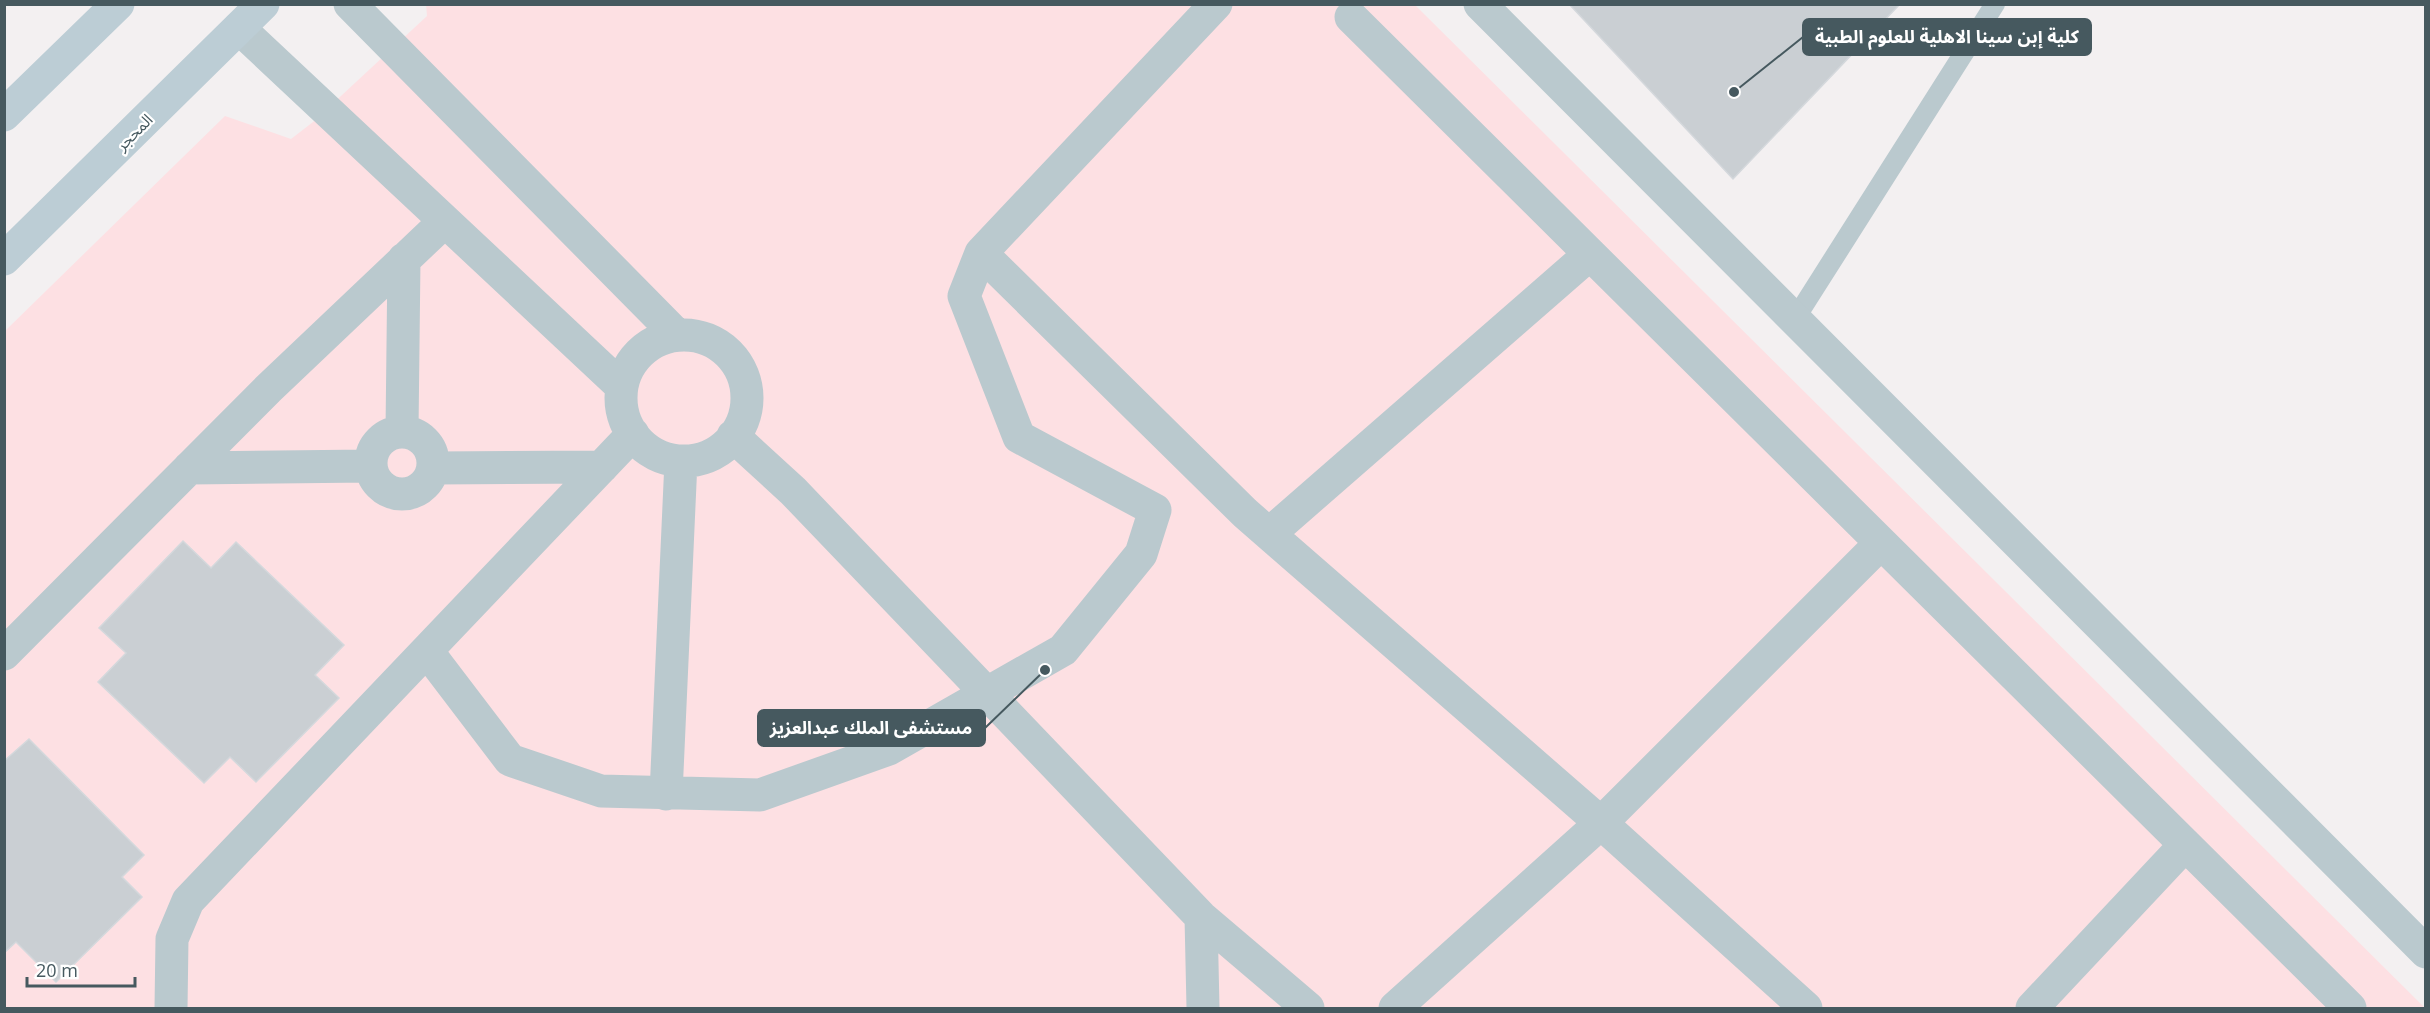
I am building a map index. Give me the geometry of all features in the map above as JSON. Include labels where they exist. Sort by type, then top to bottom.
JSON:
[{"type":"main road","points":[[4,115],[118,4]]},
{"type":"main road","name":"المحجر","points":[[4,259],[263,4]]},
{"type":"street","points":[[350,4],[677,335]]},
{"type":"street","points":[[427,651],[510,760],[601,791],[760,795],[889,749],[1063,650],[1141,554],[1155,510],[1019,437],[964,296],[981,253],[1216,4]]},
{"type":"street","points":[[1480,4],[2426,952]]},
{"type":"street","points":[[1351,17],[2350,1008]]},
{"type":"street","points":[[239,28],[621,386]]},
{"type":"street","points":[[4,654],[268,389],[445,221]]},
{"type":"street","points":[[981,253],[1245,513],[1601,823],[1806,1008]]},
{"type":"street","points":[[1269,534],[1590,254]]},
{"type":"street","points":[[402,431],[404,259]]},
{"type":"street","points":[[677,335],[697,336],[718,344],[736,362],[747,387],[748,407],[742,425],[723,449],[695,462],[668,460],[639,445],[622,415],[621,386],[629,365],[647,346],[677,335]]},
{"type":"street","points":[[402,431],[420,437],[432,450],[435,468],[423,488],[398,496],[379,487],[369,466],[373,449],[384,437],[402,431]]},
{"type":"street","points":[[171,1008],[172,939],[188,901],[633,434]]},
{"type":"street","points":[[733,436],[793,491],[1202,917],[1308,1008]]},
{"type":"street","points":[[666,794],[681,461]]},
{"type":"street","points":[[189,468],[369,466]]},
{"type":"street","points":[[435,468],[602,467]]},
{"type":"street","points":[[1395,1008],[1601,823],[1880,544]]},
{"type":"street","points":[[2032,1008],[2185,845]]},
{"type":"street","points":[[1202,917],[1203,1008]]},
{"type":"lane","points":[[1795,319],[1995,4]]},
{"type":"shaded area","points":[[426,4],[1415,5],[2425,1008],[5,1008],[5,331],[225,116],[291,139],[313,122],[427,16]]},
{"type":"building","points":[[1569,4],[1900,4],[1733,179]]},
{"type":"building","points":[[183,541],[211,568],[236,542],[344,645],[315,675],[339,698],[256,782],[230,757],[204,783],[98,682],[126,653],[99,628]]},
{"type":"building","points":[[29,739],[144,855],[122,877],[142,897],[56,982],[16,942],[4,953],[4,761]]},
{"type":"place","name":"كلية إبن سينا الاهلية للعلوم الطبية","points":[[1734,92]]},
{"type":"place","name":"مستشفى الملك عبدالعزيز","points":[[1045,670]]}]
